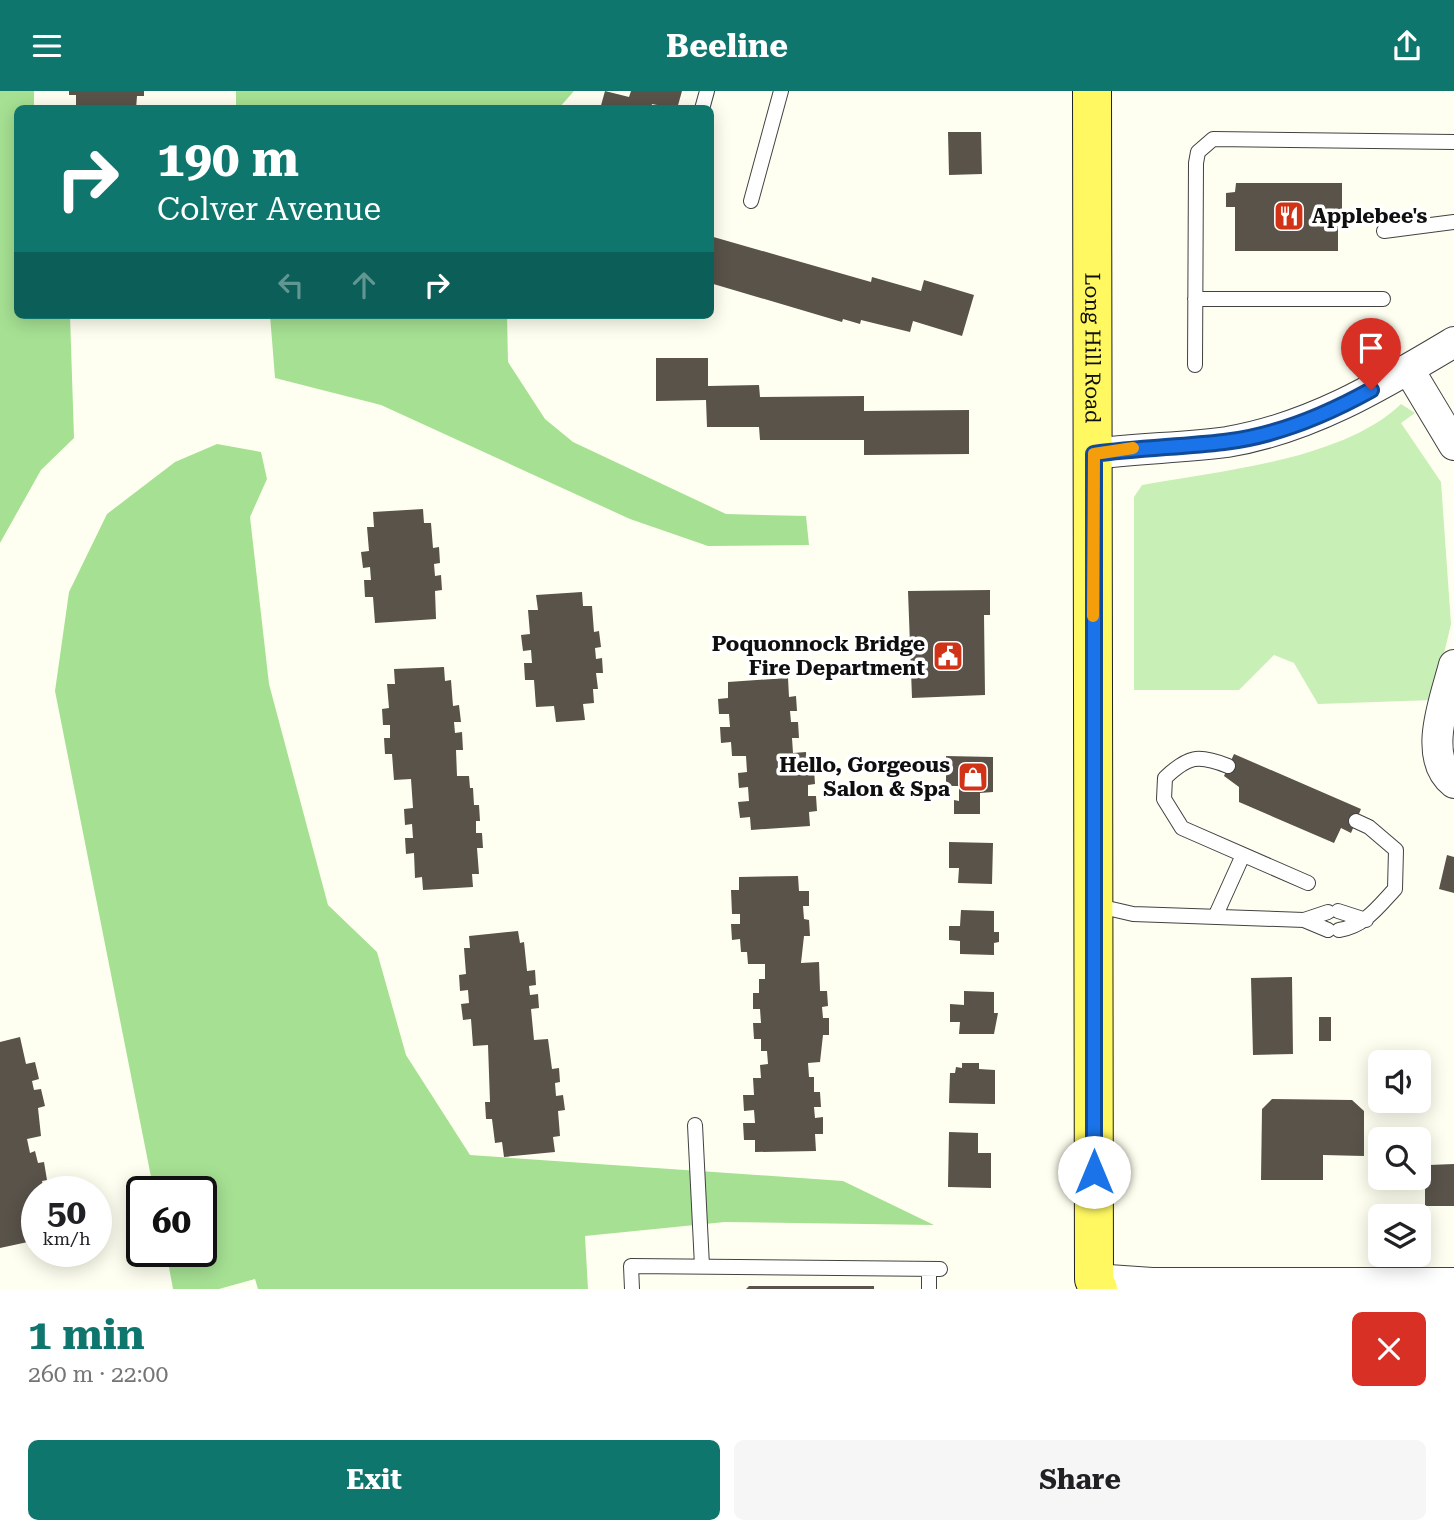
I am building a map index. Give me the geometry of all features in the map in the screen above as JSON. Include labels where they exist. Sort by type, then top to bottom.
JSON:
[{"type":"main road","name":"Long Hill Road","points":[[1092,91],[1094,1286]]},
{"type":"street","points":[[1094,454],[1225,442],[1266,433],[1334,410],[1409,370],[1454,342]]},
{"type":"street","points":[[1409,370],[1454,445]]},
{"type":"street","points":[[1454,665],[1441,716],[1437,748],[1447,777],[1454,783]]},
{"type":"street","points":[[1094,1286],[1152,1283],[1454,1283]]},
{"type":"lane","points":[[751,201],[780,91]]},
{"type":"lane","points":[[1195,365],[1196,163],[1205,143],[1213,139],[1454,142]]},
{"type":"lane","points":[[1384,231],[1454,222]]},
{"type":"lane","points":[[1195,299],[1383,299]]},
{"type":"lane","points":[[1228,766],[1208,758],[1183,760],[1164,778],[1164,799],[1182,828],[1308,883]]},
{"type":"lane","points":[[1093,905],[1133,914],[1304,920],[1333,930],[1355,927],[1366,920],[1395,889],[1396,850],[1369,827],[1356,821]]},
{"type":"lane","points":[[1215,917],[1243,855]]},
{"type":"lane","points":[[1304,920],[1333,911],[1366,920]]},
{"type":"lane","points":[[695,1125],[702,1266]]},
{"type":"lane","points":[[632,1289],[631,1266],[935,1269],[929,1289]]},
{"type":"green space","points":[[0,91],[34,91],[34,105],[14,105],[14,319],[70,319],[74,438],[41,470],[0,543]]},
{"type":"green space","points":[[236,91],[574,91],[562,105],[236,105]]},
{"type":"green space","points":[[270,319],[507,319],[508,362],[545,419],[573,442],[726,514],[806,516],[809,545],[708,546],[630,519],[381,405],[275,378]]},
{"type":"green space","points":[[1401,404],[1415,413],[1401,423],[1441,482],[1451,624],[1433,700],[1318,704],[1294,663],[1274,655],[1239,690],[1134,690],[1134,497],[1142,485],[1242,468],[1314,451],[1376,423]]},
{"type":"green space","points":[[217,444],[261,452],[267,479],[250,517],[269,684],[328,905],[377,952],[406,1055],[470,1155],[843,1181],[934,1225],[725,1222],[585,1236],[588,1289],[258,1289],[255,1279],[219,1289],[173,1289],[169,1267],[217,1267],[217,1176],[151,1176],[55,691],[69,592],[107,514],[175,462]]},
{"type":"building","points":[[69,91],[144,91],[144,96],[137,96],[136,105],[76,105],[76,95],[69,95]]},
{"type":"building","points":[[605,91],[629,97],[631,91],[682,91],[678,105],[601,105]]},
{"type":"building","points":[[948,132],[981,132],[982,174],[949,175]]},
{"type":"building","name":"Applebee's","points":[[1236,183],[1342,183],[1342,224],[1338,224],[1338,251],[1235,251],[1235,207],[1226,207],[1226,193],[1235,192]]},
{"type":"building","points":[[714,237],[871,282],[872,277],[921,291],[924,280],[974,295],[962,336],[913,321],[910,332],[861,320],[860,324],[843,319],[842,322],[714,284]]},
{"type":"building","points":[[656,358],[708,358],[708,386],[759,385],[760,397],[864,396],[864,411],[969,410],[969,454],[864,455],[864,440],[760,440],[759,427],[707,427],[706,400],[656,401]]},
{"type":"building","points":[[423,509],[424,523],[431,523],[433,548],[439,547],[440,563],[434,564],[435,576],[441,575],[442,590],[435,591],[436,619],[375,623],[373,597],[365,597],[364,580],[371,580],[370,567],[363,568],[361,552],[369,551],[367,527],[374,527],[373,512]]},
{"type":"building","name":"Poquonnock Bridge Fire Department","points":[[990,590],[990,615],[984,615],[985,695],[912,698],[908,591]]},
{"type":"building","points":[[582,592],[583,606],[592,606],[594,632],[599,631],[601,647],[595,648],[596,659],[602,658],[603,673],[596,673],[598,689],[593,689],[594,703],[583,704],[585,720],[556,722],[554,706],[536,707],[534,680],[525,680],[524,663],[532,663],[531,650],[523,651],[521,635],[530,634],[528,610],[538,610],[536,595]]},
{"type":"building","points":[[444,667],[445,681],[451,680],[453,706],[459,705],[461,722],[454,722],[455,733],[462,732],[463,750],[456,750],[457,776],[469,776],[474,805],[479,805],[480,821],[476,821],[476,833],[482,833],[483,848],[477,848],[479,874],[472,874],[473,887],[423,890],[422,877],[415,878],[414,853],[406,854],[405,838],[413,838],[412,824],[405,825],[404,809],[413,808],[411,779],[394,780],[392,754],[385,754],[384,738],[390,738],[390,725],[383,725],[382,709],[389,708],[387,684],[395,684],[394,669]]},
{"type":"building","points":[[788,678],[789,697],[796,696],[797,711],[790,711],[791,722],[798,722],[799,738],[792,738],[793,753],[806,752],[807,770],[814,769],[815,784],[808,785],[808,796],[816,796],[817,811],[809,812],[810,826],[751,830],[750,817],[740,818],[738,802],[749,801],[748,787],[739,788],[738,773],[747,772],[746,756],[732,756],[731,742],[721,743],[720,727],[730,727],[729,714],[719,714],[718,699],[728,698],[728,682]]},
{"type":"building","points":[[1234,754],[1361,809],[1351,833],[1341,828],[1334,843],[1239,802],[1239,787],[1224,776]]},
{"type":"building","points":[[946,756],[993,757],[993,792],[980,793],[980,814],[954,814],[954,800],[959,801],[959,786],[946,786]]},
{"type":"building","points":[[949,842],[993,843],[992,884],[958,883],[959,868],[949,868]]},
{"type":"building","points":[[1447,855],[1454,857],[1454,893],[1439,889]]},
{"type":"building","points":[[798,876],[799,891],[809,891],[809,906],[803,906],[804,919],[809,920],[810,936],[804,936],[801,963],[819,962],[820,991],[827,991],[828,1006],[822,1007],[823,1018],[829,1018],[829,1035],[823,1035],[820,1062],[808,1063],[809,1077],[814,1077],[814,1092],[820,1092],[821,1107],[814,1107],[815,1118],[823,1117],[823,1134],[815,1134],[816,1151],[755,1152],[755,1140],[744,1140],[743,1123],[755,1123],[754,1110],[744,1111],[743,1095],[754,1095],[753,1078],[761,1078],[760,1065],[768,1064],[767,1051],[761,1051],[761,1039],[754,1039],[753,1023],[761,1023],[760,1009],[753,1009],[753,993],[759,993],[759,979],[765,979],[765,964],[748,964],[747,952],[741,952],[740,939],[732,940],[731,924],[740,924],[740,914],[732,914],[731,890],[739,890],[739,877]]},
{"type":"building","points":[[961,910],[994,911],[994,932],[999,932],[999,942],[994,943],[994,955],[960,954],[960,941],[949,940],[949,926],[960,926]]},
{"type":"building","points":[[518,931],[520,943],[524,942],[527,971],[535,970],[536,985],[529,986],[530,995],[538,994],[539,1008],[531,1009],[534,1040],[548,1039],[552,1069],[559,1068],[560,1082],[555,1083],[556,1096],[563,1095],[565,1110],[558,1111],[560,1136],[553,1137],[555,1152],[504,1157],[502,1142],[495,1143],[492,1119],[486,1119],[485,1102],[490,1102],[488,1045],[473,1046],[471,1019],[463,1020],[461,1004],[469,1003],[468,990],[460,991],[459,975],[466,974],[464,948],[470,948],[469,936]]},
{"type":"building","points":[[1292,977],[1293,1054],[1253,1055],[1251,978]]},
{"type":"building","points":[[964,991],[994,992],[994,1013],[998,1013],[994,1034],[959,1034],[960,1022],[950,1022],[950,1004],[964,1005]]},
{"type":"building","points":[[1319,1017],[1331,1017],[1331,1041],[1319,1041]]},
{"type":"building","points":[[20,1037],[26,1064],[35,1062],[39,1079],[32,1081],[34,1090],[41,1089],[45,1106],[38,1108],[41,1136],[27,1139],[30,1153],[35,1151],[38,1163],[44,1162],[46,1176],[21,1176],[21,1243],[0,1248],[0,1042]]},
{"type":"building","points":[[962,1063],[979,1063],[979,1069],[995,1070],[995,1104],[949,1103],[950,1073],[955,1073],[956,1067],[962,1068]]},
{"type":"building","points":[[1272,1099],[1352,1100],[1364,1111],[1364,1156],[1323,1155],[1323,1180],[1261,1180],[1262,1109]]},
{"type":"building","points":[[949,1132],[978,1133],[978,1153],[991,1153],[991,1188],[948,1187]]},
{"type":"building","points":[[1454,1164],[1454,1206],[1425,1204],[1425,1190],[1431,1190],[1431,1165]]},
{"type":"building","points":[[749,1286],[874,1286],[874,1289],[746,1289]]},
{"type":"slow traffic","points":[[1093,616],[1094,454],[1133,448]]},
{"type":"place","name":"Applebee's","points":[[1289,216]]},
{"type":"place","name":"Poquonnock Bridge Fire Department","points":[[948,656]]},
{"type":"place","name":"Hello, Gorgeous Salon & Spa","points":[[973,777]]},
{"type":"route","points":[[1094,1172],[1094,454],[1133,448],[1225,442],[1266,433],[1334,410],[1371,390]]}]
